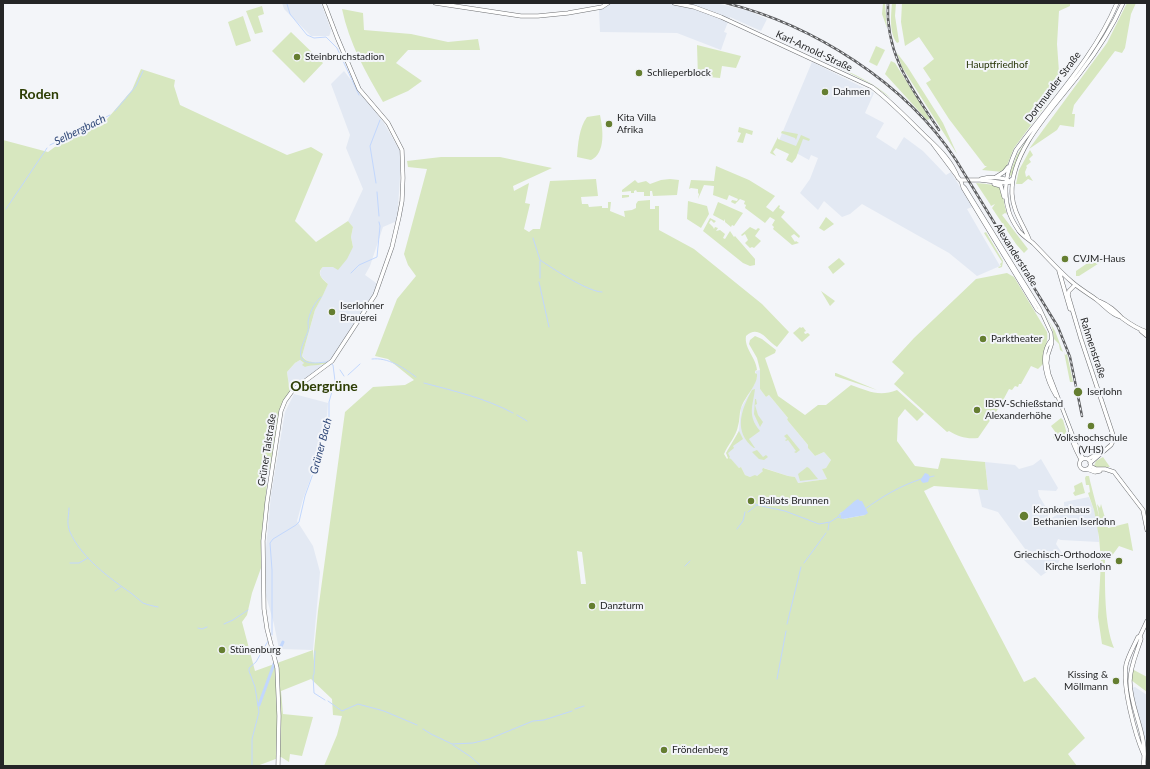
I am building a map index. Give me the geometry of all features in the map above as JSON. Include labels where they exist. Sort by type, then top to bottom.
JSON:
[{"type":"main road","name":"Grüner Talstraße","points":[[278,766],[279,716],[277,668],[267,629],[264,609],[263,541],[267,502],[281,411],[290,393],[331,363],[378,288],[392,247],[400,217],[403,185],[403,155],[400,144],[388,123],[359,89],[336,37],[324,3]]},
{"type":"main road","points":[[435,3],[530,16],[551,15],[602,7],[607,3]]},
{"type":"main road","points":[[591,3],[592,8]]},
{"type":"main road","name":"Karl-Arnold-Straße","points":[[674,3],[694,7],[721,17],[872,87],[931,141],[960,179]]},
{"type":"main road","name":"Dortmunder Straße","points":[[1007,181],[1010,162],[1021,144],[1089,53],[1117,3]]},
{"type":"main road","name":"Dortmunder Straße","points":[[1013,178],[1018,161],[1027,143],[1092,56],[1111,26],[1123,3]]},
{"type":"main road","points":[[982,180],[998,176],[1004,172],[1010,162]]},
{"type":"main road","points":[[993,178],[1007,181]]},
{"type":"main road","points":[[960,179],[1007,181],[1013,178]]},
{"type":"main road","points":[[1013,178],[1012,194],[1023,230]]},
{"type":"main road","points":[[982,180],[987,183],[998,184],[1001,186],[1003,189],[1004,200],[1016,227],[1030,240]]},
{"type":"main road","points":[[1007,181],[1008,207]]},
{"type":"main road","points":[[1007,181],[1013,211],[1021,228],[1030,240],[1071,282],[1118,313],[1121,317],[1147,336]]},
{"type":"main road","points":[[1007,202],[1013,217],[1023,230]]},
{"type":"main road","name":"Rahmenstraße","points":[[1059,270],[1068,304],[1074,315]]},
{"type":"main road","points":[[1065,291],[1071,282]]},
{"type":"main road","name":"Rahmenstraße","points":[[1075,285],[1069,291],[1068,295],[1113,436],[1111,444],[1089,464]]},
{"type":"main road","points":[[1104,305],[1116,316],[1121,317]]},
{"type":"main road","points":[[1139,329],[1147,332]]},
{"type":"main road","points":[[1089,464],[1084,469],[1080,468],[1079,464],[1082,459],[1089,464],[1096,472],[1107,470],[1114,472],[1142,508],[1147,530]]},
{"type":"main road","points":[[1144,755],[1126,692],[1125,671],[1126,663],[1147,621]]},
{"type":"main road","points":[[1140,636],[1141,639],[1130,679],[1133,700],[1143,738],[1143,766]]},
{"type":"street","points":[[960,179],[963,186]]},
{"type":"street","name":"Alexanderstraße","points":[[963,186],[977,206],[1040,309],[1051,333],[1051,340],[1045,354],[1045,366],[1049,381],[1059,400],[1082,459]]},
{"type":"street","name":"Alexanderstraße","points":[[963,186],[980,217],[1041,313]]},
{"type":"shaded area","points":[[282,3],[321,3],[331,30],[329,36],[311,36],[284,9]]},
{"type":"shaded area","points":[[608,3],[716,3],[749,11],[767,19],[761,31],[730,17],[724,32],[727,33],[721,50],[677,33],[600,32],[599,10]]},
{"type":"shaded area","points":[[812,62],[874,93],[865,113],[884,123],[876,137],[896,150],[904,137],[923,151],[946,175],[951,172],[972,207],[967,209],[1000,266],[977,276],[949,253],[862,204],[850,214],[842,217],[824,201],[818,210],[800,193],[810,179],[818,158],[811,155],[809,160],[778,143]]},
{"type":"shaded area","points":[[344,71],[384,123],[400,151],[397,221],[383,227],[370,266],[365,275],[379,285],[378,288],[331,362],[310,362],[302,356],[315,310],[328,284],[321,277],[321,269],[323,267],[333,267],[353,247],[351,237],[353,227],[348,221],[363,189],[346,148],[350,135],[331,84]]},
{"type":"shaded area","points":[[300,360],[304,363],[305,367],[314,364],[324,365],[290,393],[287,372]]},
{"type":"shaded area","points":[[760,370],[760,389],[766,397],[769,395],[788,418],[788,421],[815,456],[824,452],[831,460],[826,468],[822,469],[827,479],[797,483],[795,477],[764,468],[763,471],[757,476],[750,477],[745,475],[741,467],[739,468],[727,456],[727,451],[739,430],[741,408],[757,377],[755,371]]},
{"type":"shaded area","points":[[294,394],[328,403],[326,431],[319,441],[310,480],[297,521],[313,546],[320,572],[313,650],[279,649],[266,596],[266,548],[271,495],[285,412]]},
{"type":"shaded area","name":"Krankenhaus Bethanien Iserlohn","points":[[1041,459],[1058,488],[1056,491],[1038,490],[1039,496],[1047,509],[1049,520],[1064,510],[1064,502],[1089,497],[1098,528],[1099,542],[1058,539],[1056,544],[1064,556],[1058,564],[1041,576],[1024,560],[1028,553],[998,512],[982,507],[978,489],[988,489],[985,462],[1015,465],[1019,469],[1033,465]]},
{"type":"shaded area","points":[[1135,687],[1147,695],[1147,751],[1134,699],[1132,688]]},
{"type":"green space","points":[[883,3],[885,3],[887,28],[882,14]]},
{"type":"green space","points":[[892,3],[896,3],[895,16],[899,42],[897,43],[894,39],[892,29]]},
{"type":"green space","name":"Hauptfriedhof","points":[[902,3],[1070,3],[1070,6],[1059,11],[1057,44],[1060,86],[1014,148],[1003,172],[982,170],[987,166],[985,166],[949,119],[926,83],[931,80],[923,68],[934,59],[919,37],[905,46],[901,22]]},
{"type":"green space","points":[[1127,3],[1136,3],[1131,14],[1125,48],[1122,53],[1115,51],[1074,105],[1072,114],[1075,114],[1074,127],[1060,125],[1057,130],[1029,149],[1107,43]]},
{"type":"green space","points":[[262,6],[264,14],[258,16],[263,32],[255,34],[246,11]]},
{"type":"green space","points":[[342,9],[363,13],[364,30],[411,34],[448,42],[478,39],[480,50],[408,50],[396,63],[422,81],[408,91],[383,102],[364,69],[349,34]]},
{"type":"green space","points":[[243,16],[251,41],[236,46],[228,22]]},
{"type":"green space","name":"Steinbruchstadion","points":[[291,32],[323,63],[304,83],[272,51]]},
{"type":"green space","points":[[1103,33],[1102,39],[1089,58],[1027,140],[1019,155],[1012,176],[1009,175],[1017,155],[1029,136]]},
{"type":"green space","points":[[697,45],[741,56],[736,68],[722,66],[720,78],[698,78]]},
{"type":"green space","points":[[876,46],[885,50],[877,66],[869,62]]},
{"type":"green space","points":[[897,53],[907,66],[943,123],[957,154],[902,67]]},
{"type":"green space","points":[[891,61],[895,63],[930,119],[927,120],[885,74]]},
{"type":"green space","points":[[832,64],[856,75],[871,84]]},
{"type":"green space","points":[[141,69],[175,80],[174,86],[180,105],[287,155],[311,147],[323,154],[295,221],[316,242],[348,221],[353,227],[351,237],[353,247],[347,259],[338,270],[333,267],[323,267],[320,271],[322,278],[328,284],[315,310],[302,356],[307,361],[311,362],[331,362],[305,367],[302,365],[304,363],[300,360],[287,372],[290,393],[285,400],[272,469],[260,468],[261,482],[267,483],[261,543],[261,568],[252,593],[247,615],[242,622],[255,671],[313,650],[313,661],[318,611],[345,412],[373,387],[405,385],[414,380],[388,359],[375,356],[397,299],[416,276],[408,265],[404,254],[427,169],[408,167],[407,161],[441,157],[500,157],[552,168],[513,186],[514,191],[529,183],[525,203],[530,204],[524,229],[529,232],[533,229],[540,229],[550,181],[596,179],[598,196],[581,197],[582,204],[588,204],[589,207],[602,206],[602,208],[608,208],[608,202],[611,202],[610,211],[625,217],[624,211],[636,208],[638,201],[650,200],[650,209],[655,209],[655,206],[659,206],[659,230],[694,249],[762,304],[789,332],[777,347],[759,333],[755,332],[746,336],[748,349],[755,361],[757,370],[755,373],[757,374],[757,378],[740,410],[737,430],[724,454],[727,459],[726,453],[739,431],[743,439],[733,446],[734,448],[728,453],[729,458],[739,468],[741,467],[745,475],[750,477],[755,475],[757,476],[763,471],[763,468],[795,477],[798,483],[827,479],[822,469],[826,468],[831,460],[824,452],[815,456],[788,421],[788,418],[769,395],[766,397],[760,389],[760,370],[757,358],[749,344],[750,340],[755,336],[762,339],[776,350],[775,353],[765,358],[778,396],[805,415],[818,405],[826,405],[851,385],[879,393],[897,390],[924,414],[917,421],[905,409],[898,418],[897,441],[915,466],[938,469],[941,458],[985,462],[988,490],[934,486],[924,491],[1024,682],[1035,677],[1085,738],[1068,754],[1077,766],[324,766],[337,735],[342,716],[333,715],[332,699],[311,679],[281,691],[283,714],[313,717],[302,756],[290,754],[289,762],[281,757],[257,766],[3,766],[3,140],[48,152],[74,133],[102,125],[132,90]],"holes":[[[847,510],[865,515],[843,519],[840,513]],[[577,551],[582,552],[586,584],[581,584]]]},
{"type":"green space","points":[[871,84],[885,93],[892,99]]},
{"type":"green space","points":[[600,115],[602,140],[599,152],[596,157],[591,160],[577,157],[579,136],[584,121],[587,117]]},
{"type":"green space","points":[[739,127],[753,131],[752,135],[746,133],[743,143],[737,142],[741,133],[738,132]]},
{"type":"green space","points":[[782,131],[798,134],[796,140],[795,138],[781,133]]},
{"type":"green space","points":[[801,135],[810,139],[809,141],[803,139],[796,158],[792,163],[786,160],[789,154],[776,148],[773,152],[776,156],[770,153],[778,137],[778,139],[796,146]]},
{"type":"green space","points":[[1030,150],[1033,155],[1029,159],[1031,162],[1026,166],[1025,172],[1026,177],[1029,175],[1033,181],[1028,179],[1022,184],[1016,184],[1019,170]]},
{"type":"green space","points":[[716,166],[749,180],[775,196],[766,207],[773,212],[779,205],[780,206],[779,208],[785,212],[781,217],[800,236],[799,238],[794,234],[791,236],[795,242],[796,241],[799,243],[792,245],[773,229],[774,227],[772,225],[775,220],[770,217],[765,223],[745,208],[745,201],[740,199],[735,204],[731,202],[732,200],[737,201],[738,199],[729,195],[727,200],[713,195],[714,186],[704,185],[698,199],[698,189],[689,189],[691,180],[714,181]]},
{"type":"green space","points":[[635,180],[638,183],[646,181],[650,184],[661,180],[679,180],[677,195],[653,196],[652,191],[650,191],[650,196],[644,196],[644,192],[637,192],[636,190],[634,193],[631,193],[631,191],[622,192],[622,190]]},
{"type":"green space","points":[[976,183],[994,185],[1001,189],[1007,214],[1005,213],[1002,215],[1028,249],[1024,253],[1016,244],[992,208],[995,204],[991,206]]},
{"type":"green space","points":[[622,195],[629,195],[629,197],[622,198]]},
{"type":"green space","points":[[688,201],[707,206],[709,214],[701,228],[687,219]]},
{"type":"green space","points":[[718,202],[743,213],[734,226],[732,225],[731,227],[725,222],[725,219],[724,221],[713,215]]},
{"type":"green space","points":[[826,217],[834,224],[824,231],[819,228]]},
{"type":"green space","points":[[710,218],[716,221],[714,223],[711,220],[709,223],[714,229],[715,227],[718,228],[716,231],[720,230],[725,234],[723,238],[725,239],[730,231],[734,237],[735,236],[755,259],[755,265],[750,266],[743,263],[703,231]]},
{"type":"green space","points":[[750,227],[756,230],[758,228],[760,229],[755,236],[761,241],[754,248],[750,248],[745,243],[748,240],[745,234],[742,236],[741,235]]},
{"type":"green space","points":[[986,232],[1003,261],[1002,267],[998,267],[1001,266],[1000,264],[1002,262],[984,233]]},
{"type":"green space","points":[[839,258],[845,264],[833,274],[828,267]]},
{"type":"green space","points":[[1097,258],[1104,260],[1079,276],[1076,276],[1076,271]]},
{"type":"green space","points":[[1007,273],[1014,277],[1047,332],[1043,364],[1038,369],[1031,366],[1021,384],[1019,384],[1018,387],[1015,386],[1012,390],[1009,389],[1000,406],[978,438],[963,437],[949,431],[947,432],[894,384],[904,373],[892,362],[914,338],[976,279]]},
{"type":"green space","points":[[821,291],[835,301],[830,306]]},
{"type":"green space","points":[[1041,308],[1055,331],[1063,352],[1060,350],[1059,344],[1054,339],[1052,327]]},
{"type":"green space","points":[[800,327],[803,327],[806,331],[804,332],[805,334],[808,333],[810,335],[802,342],[793,333]]},
{"type":"green space","points":[[1064,352],[1065,355],[1067,354],[1073,382],[1070,382]]},
{"type":"green space","points":[[836,373],[877,390],[835,376]]},
{"type":"green space","points":[[755,389],[752,415],[753,420],[760,431],[749,439],[754,448],[747,442],[743,435],[741,420],[748,398],[752,390]]},
{"type":"green space","points":[[755,399],[758,415],[763,422],[760,427],[754,414]]},
{"type":"green space","points":[[1061,418],[1063,420],[1069,441],[1067,441],[1067,437],[1064,434],[1055,440],[1053,437],[1056,433],[1051,426]]},
{"type":"green space","points":[[787,434],[800,450],[796,453],[788,440],[785,440],[787,439],[784,436]]},
{"type":"green space","points":[[757,450],[763,457],[766,455],[768,457],[764,460],[759,459],[752,452]]},
{"type":"green space","points":[[1103,457],[1110,467],[1094,466],[1096,461]]},
{"type":"green space","points":[[807,467],[818,479],[800,481],[798,474]]},
{"type":"green space","points":[[1086,476],[1089,476],[1099,516],[1097,504],[1100,508],[1101,504],[1108,528],[1128,523],[1133,551],[1119,546],[1111,557],[1105,559],[1105,592],[1108,628],[1114,648],[1102,644],[1098,617],[1101,561],[1099,537],[1094,510],[1088,493],[1090,492],[1089,485],[1086,485]]},
{"type":"green space","points":[[1082,482],[1085,493],[1075,496],[1073,493],[1075,491],[1074,486]]},
{"type":"green space","points":[[1132,669],[1147,677],[1147,692],[1131,680]]},
{"type":"water","points":[[925,473],[930,477],[928,482],[923,483],[921,479]]},
{"type":"water","points":[[858,499],[862,501],[868,513],[865,515],[843,519],[841,518],[840,513]]},
{"type":"waterway","name":"Grüner Bach","points":[[287,4],[290,14],[307,35],[314,38],[326,37],[337,48],[359,95]]},
{"type":"waterway","name":"Selbergbach","points":[[115,111],[136,86],[143,71]]},
{"type":"waterway","name":"Selbergbach","points":[[50,145],[110,115]]},
{"type":"waterway","name":"Grüner Bach","points":[[376,183],[370,146],[380,120]]},
{"type":"waterway","name":"Selbergbach","points":[[6,209],[47,148]]},
{"type":"waterway","name":"Grüner Bach","points":[[377,192],[379,216]]},
{"type":"waterway","name":"Grüner Bach","points":[[351,273],[359,265],[377,257],[380,226],[379,222]]},
{"type":"waterway","points":[[533,238],[540,260],[579,284],[602,292]]},
{"type":"waterway","points":[[540,261],[540,278]]},
{"type":"waterway","points":[[539,282],[549,327]]},
{"type":"waterway","name":"Grüner Bach","points":[[321,297],[310,315],[308,330],[301,350],[301,357],[306,362],[328,362]]},
{"type":"waterway","points":[[372,359],[390,361],[416,377]]},
{"type":"waterway","name":"Grüner Bach","points":[[272,635],[272,570],[270,543],[273,539],[299,522],[305,496],[315,468],[319,443],[327,431],[329,423],[329,402],[335,381],[333,365],[330,363]]},
{"type":"waterway","points":[[348,375],[360,364]]},
{"type":"waterway","points":[[340,370],[344,376]]},
{"type":"waterway","points":[[424,383],[480,399],[513,413]]},
{"type":"waterway","points":[[517,415],[527,421]]},
{"type":"waterway","points":[[930,477],[934,476]]},
{"type":"waterway","points":[[865,509],[892,492],[921,479]]},
{"type":"waterway","points":[[751,501],[757,505],[785,511],[819,524],[830,522],[838,517],[841,518]]},
{"type":"waterway","points":[[748,512],[757,505]]},
{"type":"waterway","points":[[69,508],[68,522],[70,532],[81,550],[88,558],[105,574],[143,603],[158,607]]},
{"type":"waterway","points":[[737,529],[743,521],[745,512]]},
{"type":"waterway","points":[[828,530],[829,523]]},
{"type":"waterway","points":[[804,563],[826,533]]},
{"type":"waterway","points":[[70,563],[79,563],[88,558]]},
{"type":"waterway","points":[[685,566],[690,561]]},
{"type":"waterway","points":[[787,624],[801,567]]},
{"type":"waterway","points":[[115,591],[121,587]]},
{"type":"waterway","points":[[224,624],[248,610]]},
{"type":"waterway","points":[[198,628],[202,629],[207,627]]},
{"type":"waterway","points":[[777,679],[786,631]]},
{"type":"waterway","name":"Grüner Bach","points":[[252,766],[252,739],[259,712],[255,687],[249,668],[256,662],[268,641]]},
{"type":"waterway","points":[[277,655],[283,642]]},
{"type":"waterway","points":[[315,651],[313,676],[314,693],[325,700]]},
{"type":"waterway","points":[[259,705],[274,664]]},
{"type":"waterway","points":[[328,701],[342,711],[358,704],[384,711],[417,725]]},
{"type":"waterway","points":[[575,709],[584,706]]},
{"type":"waterway","points":[[423,729],[452,744],[473,743],[489,739],[533,721],[544,720],[572,711]]},
{"type":"waterway","points":[[453,745],[481,766]]},
{"type":"railway","points":[[726,3],[759,13],[792,26],[824,42],[855,61],[884,82],[911,106],[935,132],[956,160],[1058,327],[1070,357],[1082,416]]},
{"type":"railway","points":[[888,3],[888,22],[891,39],[902,71],[939,130]]},
{"type":"place","name":"Steinbruchstadion","points":[[297,57]]},
{"type":"place","name":"Schlieperblock","points":[[639,73]]},
{"type":"place","name":"Dahmen","points":[[825,92]]},
{"type":"place","name":"Kita Villa Afrika","points":[[609,124]]},
{"type":"place","name":"CVJM-Haus","points":[[1065,259]]},
{"type":"place","name":"Iserlohner Brauerei","points":[[332,312]]},
{"type":"place","name":"Parktheater","points":[[983,339]]},
{"type":"place","name":"Iserlohn","points":[[1078,392]]},
{"type":"place","name":"IBSV-Schießstand Alexanderhöhe","points":[[977,410]]},
{"type":"place","name":"Volkshochschule (VHS)","points":[[1091,426]]},
{"type":"place","name":"Ballots Brunnen","points":[[751,501]]},
{"type":"place","name":"Krankenhaus Bethanien Iserlohn","points":[[1024,516]]},
{"type":"place","name":"Griechisch-Orthodoxe Kirche Iserlohn","points":[[1119,561]]},
{"type":"place","name":"Danzturm","points":[[592,606]]},
{"type":"place","name":"Stünenburg","points":[[222,650]]},
{"type":"place","name":"Kissing & Möllmann","points":[[1116,681]]},
{"type":"place","name":"Fröndenberg","points":[[664,750]]},
{"type":"district","name":"Roden","points":[[39,94]]},
{"type":"district","name":"Obergrüne","points":[[324,386]]}]
